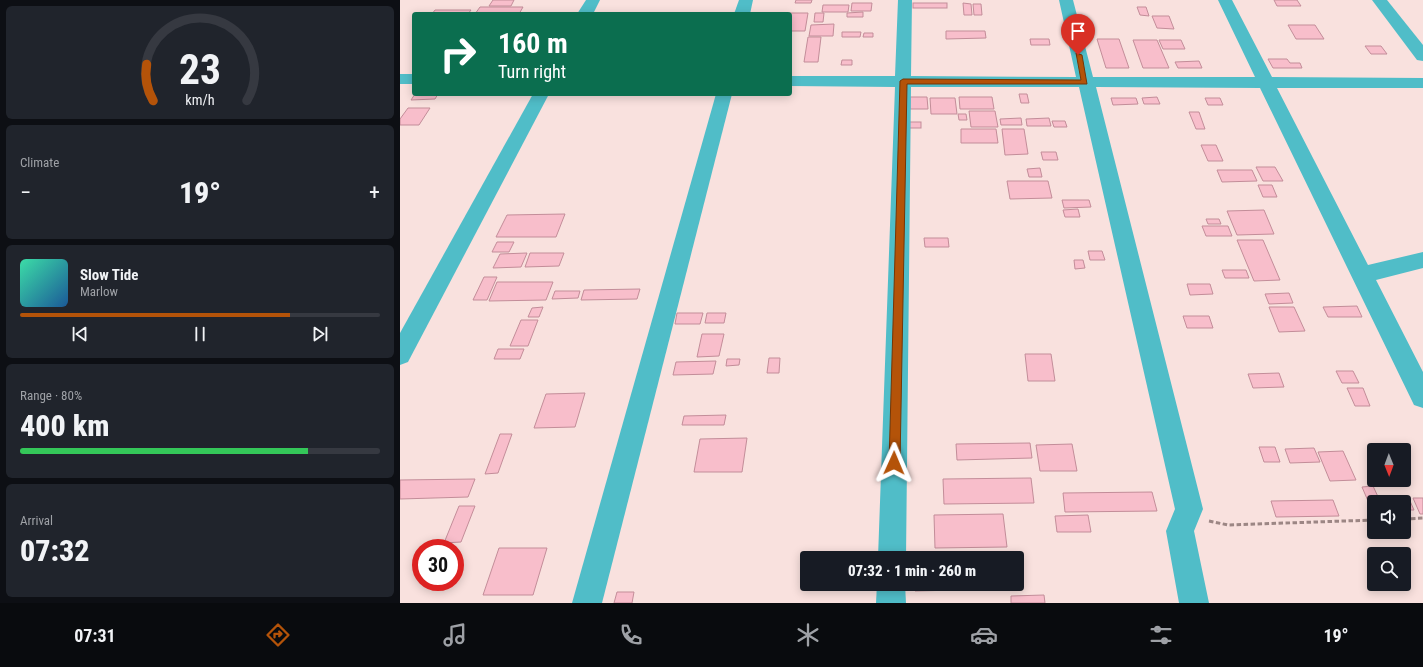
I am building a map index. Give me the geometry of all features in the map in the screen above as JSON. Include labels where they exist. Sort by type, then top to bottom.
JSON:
[{"type":"street","points":[[586,12],[593,0]]},
{"type":"street","points":[[743,12],[746,0]]},
{"type":"street","points":[[892,551],[905,0]]},
{"type":"street","points":[[1066,0],[1189,509],[1180,531],[1194,603]]},
{"type":"street","points":[[1225,0],[1423,397]]},
{"type":"street","points":[[1380,0],[1423,56]]},
{"type":"street","points":[[400,79],[412,79]]},
{"type":"street","points":[[792,81],[1423,83]]},
{"type":"street","points":[[400,355],[540,96]]},
{"type":"street","points":[[588,603],[723,96]]},
{"type":"street","points":[[1363,275],[1423,260]]},
{"type":"street","points":[[891,591],[891,603]]},
{"type":"path","points":[[1189,509],[1212,523],[1228,525],[1367,520]]},
{"type":"path","points":[[1411,519],[1423,518]]},
{"type":"building","points":[[493,0],[514,0],[511,6],[489,6]]},
{"type":"building","points":[[796,0],[812,0],[811,3],[795,3]]},
{"type":"building","points":[[1274,0],[1297,0],[1301,6],[1277,6]]},
{"type":"building","points":[[852,3],[872,3],[871,11],[851,11]]},
{"type":"building","points":[[913,3],[947,3],[947,8],[913,8]]},
{"type":"building","points":[[963,3],[971,4],[972,15],[964,15]]},
{"type":"building","points":[[973,4],[981,4],[982,15],[974,15]]},
{"type":"building","points":[[823,5],[849,5],[848,12],[822,12]]},
{"type":"building","points":[[480,7],[523,7],[520,12],[476,12]]},
{"type":"building","points":[[1137,7],[1146,7],[1149,16],[1140,15]]},
{"type":"building","points":[[435,10],[471,10],[470,12],[434,12]]},
{"type":"building","points":[[863,12],[863,17],[847,17],[847,13]]},
{"type":"building","points":[[792,13],[808,13],[805,31],[792,31]]},
{"type":"building","points":[[815,13],[824,13],[823,22],[814,22]]},
{"type":"building","points":[[1152,16],[1169,16],[1174,29],[1157,28]]},
{"type":"building","points":[[834,24],[833,36],[809,36],[811,25]]},
{"type":"building","points":[[1288,25],[1315,25],[1324,39],[1296,39]]},
{"type":"building","points":[[946,31],[985,31],[986,38],[946,39]]},
{"type":"building","points":[[842,32],[861,32],[860,37],[842,37]]},
{"type":"building","points":[[864,33],[873,33],[873,37],[863,37]]},
{"type":"building","points":[[808,37],[821,37],[818,62],[804,62]]},
{"type":"building","points":[[1030,39],[1049,39],[1050,45],[1031,45]]},
{"type":"building","points":[[1097,39],[1119,39],[1129,68],[1106,68]]},
{"type":"building","points":[[1133,40],[1157,40],[1169,68],[1143,68]]},
{"type":"building","points":[[1159,40],[1181,40],[1185,49],[1163,49]]},
{"type":"building","points":[[1365,46],[1381,46],[1387,54],[1371,54]]},
{"type":"building","points":[[1268,59],[1287,59],[1290,63],[1300,63],[1302,68],[1273,68]]},
{"type":"building","points":[[842,60],[852,60],[852,65],[841,65]]},
{"type":"building","points":[[1199,61],[1202,68],[1178,68],[1175,62]]},
{"type":"building","points":[[1019,94],[1027,94],[1029,103],[1021,103]]},
{"type":"building","points":[[414,96],[437,96],[435,99],[411,100]]},
{"type":"building","points":[[910,97],[927,97],[928,109],[910,109]]},
{"type":"building","points":[[959,97],[992,97],[994,109],[960,109]]},
{"type":"building","points":[[1157,97],[1160,104],[1144,104],[1142,98]]},
{"type":"building","points":[[930,98],[955,98],[957,114],[931,114]]},
{"type":"building","points":[[1111,98],[1136,98],[1138,104],[1113,105]]},
{"type":"building","points":[[1205,98],[1220,98],[1223,105],[1208,105]]},
{"type":"building","points":[[408,108],[430,108],[419,125],[400,125],[400,119]]},
{"type":"building","points":[[969,111],[995,111],[998,127],[971,127]]},
{"type":"building","points":[[1189,112],[1199,112],[1205,129],[1196,129]]},
{"type":"building","points":[[958,114],[966,114],[967,120],[959,120]]},
{"type":"building","points":[[1021,118],[1022,125],[1001,125],[1000,119]]},
{"type":"building","points":[[1049,118],[1051,126],[1027,126],[1026,119]]},
{"type":"building","points":[[1052,121],[1065,121],[1067,127],[1054,127]]},
{"type":"building","points":[[908,122],[921,122],[921,128],[908,128]]},
{"type":"building","points":[[961,129],[996,129],[998,143],[961,143]]},
{"type":"building","points":[[1002,129],[1024,129],[1028,154],[1005,155]]},
{"type":"building","points":[[1201,145],[1216,145],[1223,161],[1208,161]]},
{"type":"building","points":[[1041,152],[1056,152],[1058,160],[1043,160]]},
{"type":"building","points":[[1256,167],[1275,167],[1283,181],[1263,181]]},
{"type":"building","points":[[1040,168],[1042,177],[1029,177],[1027,169]]},
{"type":"building","points":[[1217,170],[1252,170],[1257,181],[1222,182]]},
{"type":"building","points":[[1007,181],[1048,181],[1052,198],[1010,199]]},
{"type":"building","points":[[1258,185],[1272,185],[1277,197],[1263,197]]},
{"type":"building","points":[[1062,200],[1089,200],[1091,207],[1064,208]]},
{"type":"building","points":[[1078,209],[1080,217],[1065,217],[1063,210]]},
{"type":"building","points":[[1264,210],[1274,234],[1237,235],[1227,211]]},
{"type":"building","points":[[565,214],[556,237],[496,237],[507,215]]},
{"type":"building","points":[[1206,219],[1219,219],[1221,224],[1208,224]]},
{"type":"building","points":[[1202,226],[1228,226],[1232,236],[1206,236]]},
{"type":"building","points":[[924,238],[948,238],[949,247],[925,247]]},
{"type":"building","points":[[1237,240],[1263,240],[1280,280],[1254,281]]},
{"type":"building","points":[[497,242],[514,242],[509,252],[492,252]]},
{"type":"building","points":[[1088,251],[1102,251],[1105,260],[1090,260]]},
{"type":"building","points":[[527,253],[521,267],[493,268],[500,254]]},
{"type":"building","points":[[530,253],[564,253],[559,266],[525,267]]},
{"type":"building","points":[[1074,260],[1083,260],[1085,268],[1075,269]]},
{"type":"building","points":[[1222,270],[1246,270],[1249,278],[1225,278]]},
{"type":"building","points":[[484,277],[497,277],[487,300],[473,300]]},
{"type":"building","points":[[497,282],[553,282],[546,300],[489,301]]},
{"type":"building","points":[[1187,284],[1210,284],[1213,294],[1190,295]]},
{"type":"building","points":[[640,289],[637,299],[581,300],[584,290]]},
{"type":"building","points":[[555,291],[580,291],[578,298],[552,299]]},
{"type":"building","points":[[1289,293],[1293,303],[1269,304],[1265,294]]},
{"type":"building","points":[[1357,306],[1362,317],[1328,317],[1323,307]]},
{"type":"building","points":[[543,307],[539,317],[528,317],[532,308]]},
{"type":"building","points":[[1269,307],[1294,307],[1305,331],[1279,332]]},
{"type":"building","points":[[677,313],[703,313],[700,324],[675,324]]},
{"type":"building","points":[[707,313],[726,313],[724,323],[705,323]]},
{"type":"building","points":[[1183,316],[1209,316],[1213,328],[1187,328]]},
{"type":"building","points":[[521,320],[538,320],[528,346],[510,346]]},
{"type":"building","points":[[702,334],[724,334],[719,356],[697,357]]},
{"type":"building","points":[[498,349],[524,349],[520,359],[494,359]]},
{"type":"building","points":[[1025,354],[1051,354],[1055,381],[1028,381]]},
{"type":"building","points":[[769,358],[780,358],[779,373],[767,373]]},
{"type":"building","points":[[727,359],[740,359],[739,365],[726,366]]},
{"type":"building","points":[[716,361],[713,374],[673,375],[676,362]]},
{"type":"building","points":[[1336,371],[1353,371],[1359,383],[1342,383]]},
{"type":"building","points":[[1279,373],[1284,387],[1253,388],[1248,374]]},
{"type":"building","points":[[1347,388],[1363,388],[1370,406],[1355,406]]},
{"type":"building","points":[[585,393],[575,427],[534,428],[546,394]]},
{"type":"building","points":[[726,415],[724,425],[682,425],[684,416]]},
{"type":"building","points":[[500,434],[512,434],[498,473],[485,474]]},
{"type":"building","points":[[747,438],[742,472],[694,472],[700,439]]},
{"type":"building","points":[[1030,443],[1032,458],[957,460],[956,444]]},
{"type":"building","points":[[1072,444],[1077,471],[1040,471],[1036,445]]},
{"type":"building","points":[[1259,447],[1275,447],[1280,462],[1264,462]]},
{"type":"building","points":[[1314,448],[1320,462],[1290,463],[1285,449]]},
{"type":"building","points":[[1343,451],[1356,480],[1330,481],[1318,452]]},
{"type":"building","points":[[1031,478],[1034,503],[944,504],[943,479]]},
{"type":"building","points":[[475,479],[468,497],[400,499],[400,480]]},
{"type":"building","points":[[1362,487],[1373,487],[1377,495],[1367,495],[1367,499]]},
{"type":"building","points":[[1152,492],[1157,511],[1065,512],[1063,493]]},
{"type":"building","points":[[1413,498],[1423,498],[1423,514],[1420,514]]},
{"type":"building","points":[[1333,500],[1339,516],[1276,517],[1271,501]]},
{"type":"building","points":[[1411,503],[1414,510],[1411,510]]},
{"type":"building","points":[[459,506],[475,506],[462,539],[446,539]]},
{"type":"building","points":[[1003,514],[1007,547],[935,548],[934,515]]},
{"type":"building","points":[[1088,515],[1091,532],[1057,532],[1055,516]]},
{"type":"building","points":[[499,548],[547,548],[533,595],[483,595]]},
{"type":"building","points":[[617,592],[634,592],[632,603],[614,603]]},
{"type":"building","points":[[1044,595],[1045,603],[1011,603],[1011,596]]},
{"type":"route","points":[[894,463],[903,81],[1085,82],[1078,55]]}]
